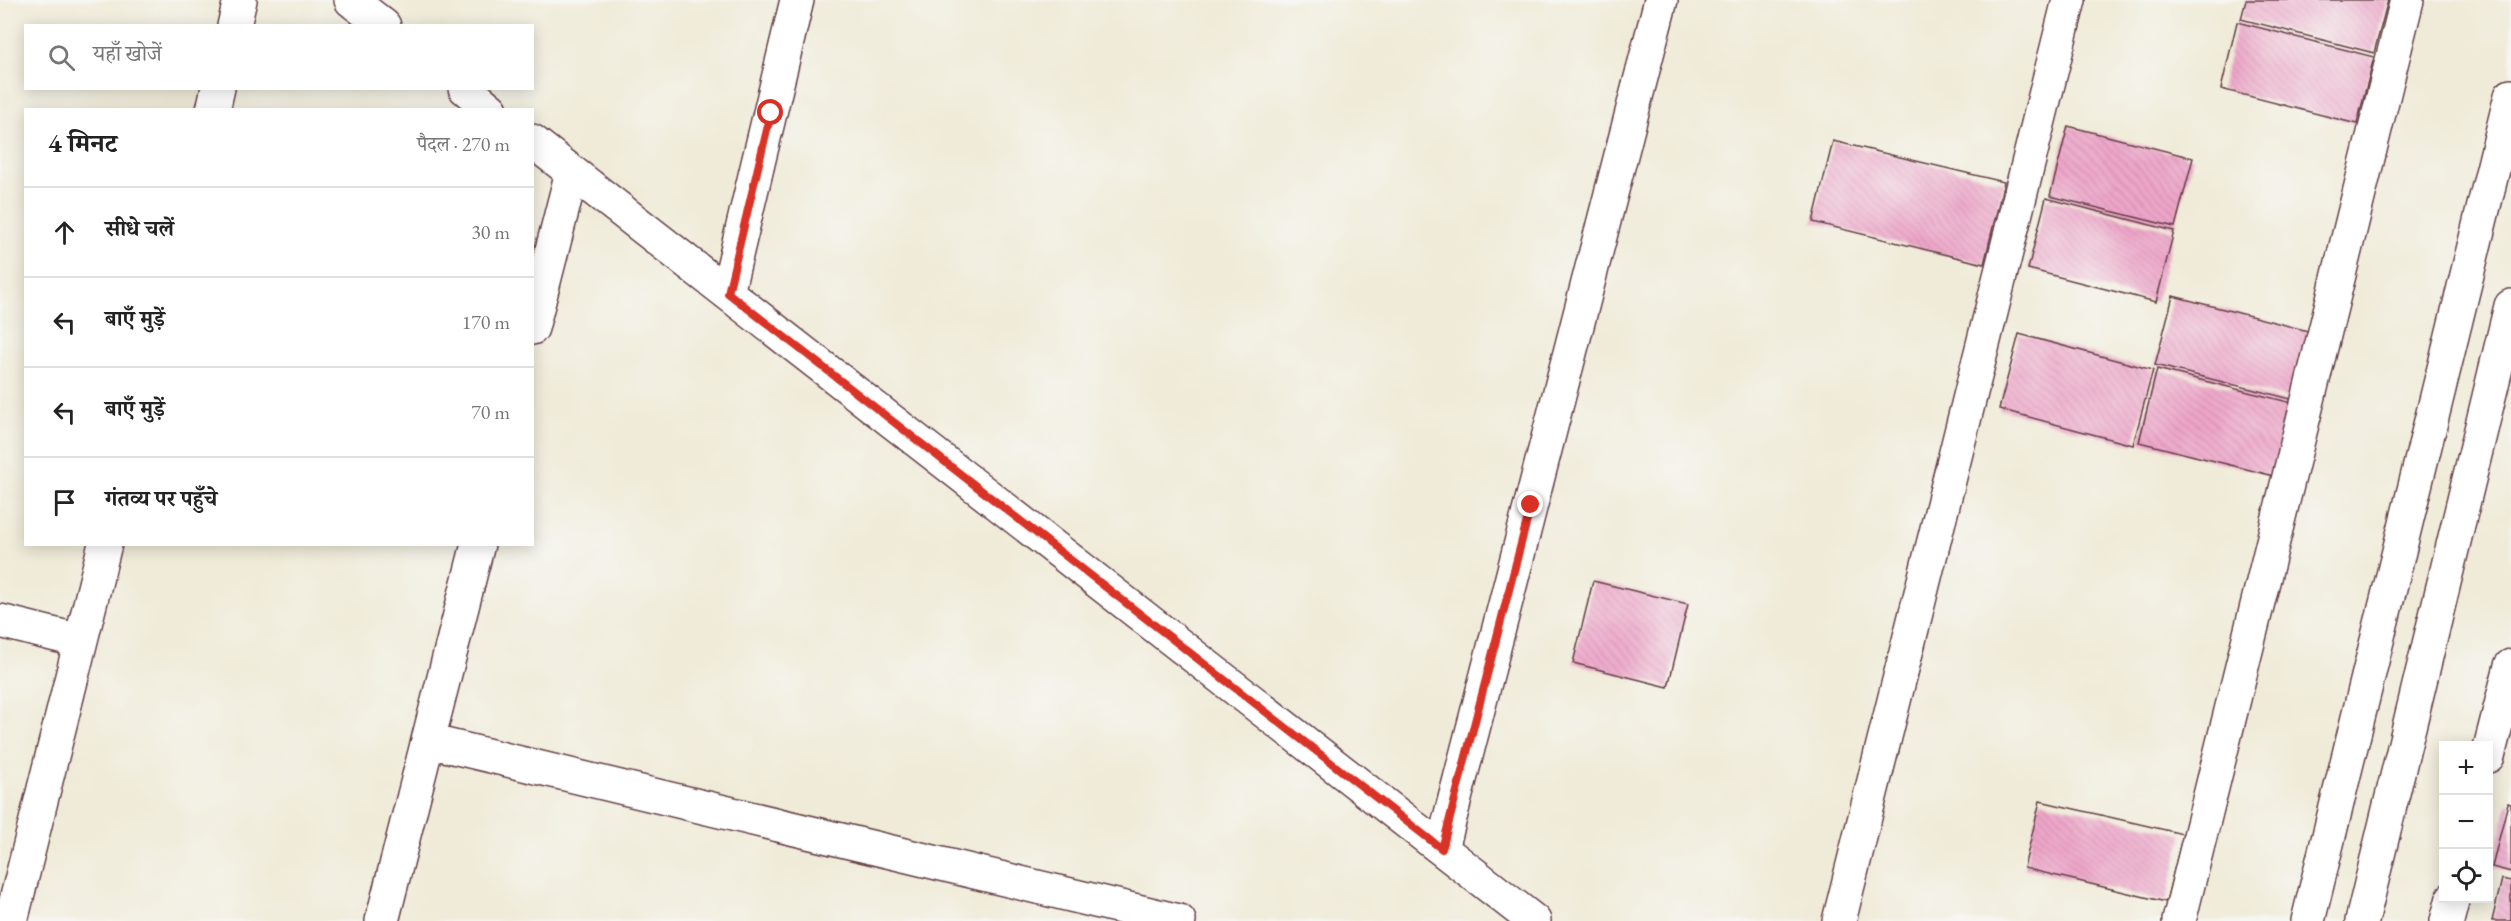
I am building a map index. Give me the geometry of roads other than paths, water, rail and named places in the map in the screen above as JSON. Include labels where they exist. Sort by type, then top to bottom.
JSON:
[{"type":"street","points":[[234,24],[240,0]]},
{"type":"street","points":[[351,0],[381,24]]},
{"type":"street","points":[[728,293],[797,0]]},
{"type":"street","points":[[1442,849],[1661,0]]},
{"type":"street","points":[[1839,921],[2069,0]]},
{"type":"street","points":[[2179,921],[2408,0]]},
{"type":"street","points":[[213,108],[218,90]]},
{"type":"street","points":[[467,90],[490,108]]},
{"type":"street","points":[[2308,921],[2511,96]]},
{"type":"street","points":[[534,143],[1534,921]]},
{"type":"street","points":[[534,320],[572,172]]},
{"type":"street","points":[[2362,921],[2511,306]]},
{"type":"street","points":[[11,921],[104,546]]},
{"type":"street","points":[[382,921],[477,546]]},
{"type":"street","points":[[0,621],[80,641]]},
{"type":"street","points":[[2492,741],[2511,666]]},
{"type":"street","points":[[428,741],[1179,921]]},
{"type":"street","points":[[2447,921],[2452,903]]}]
